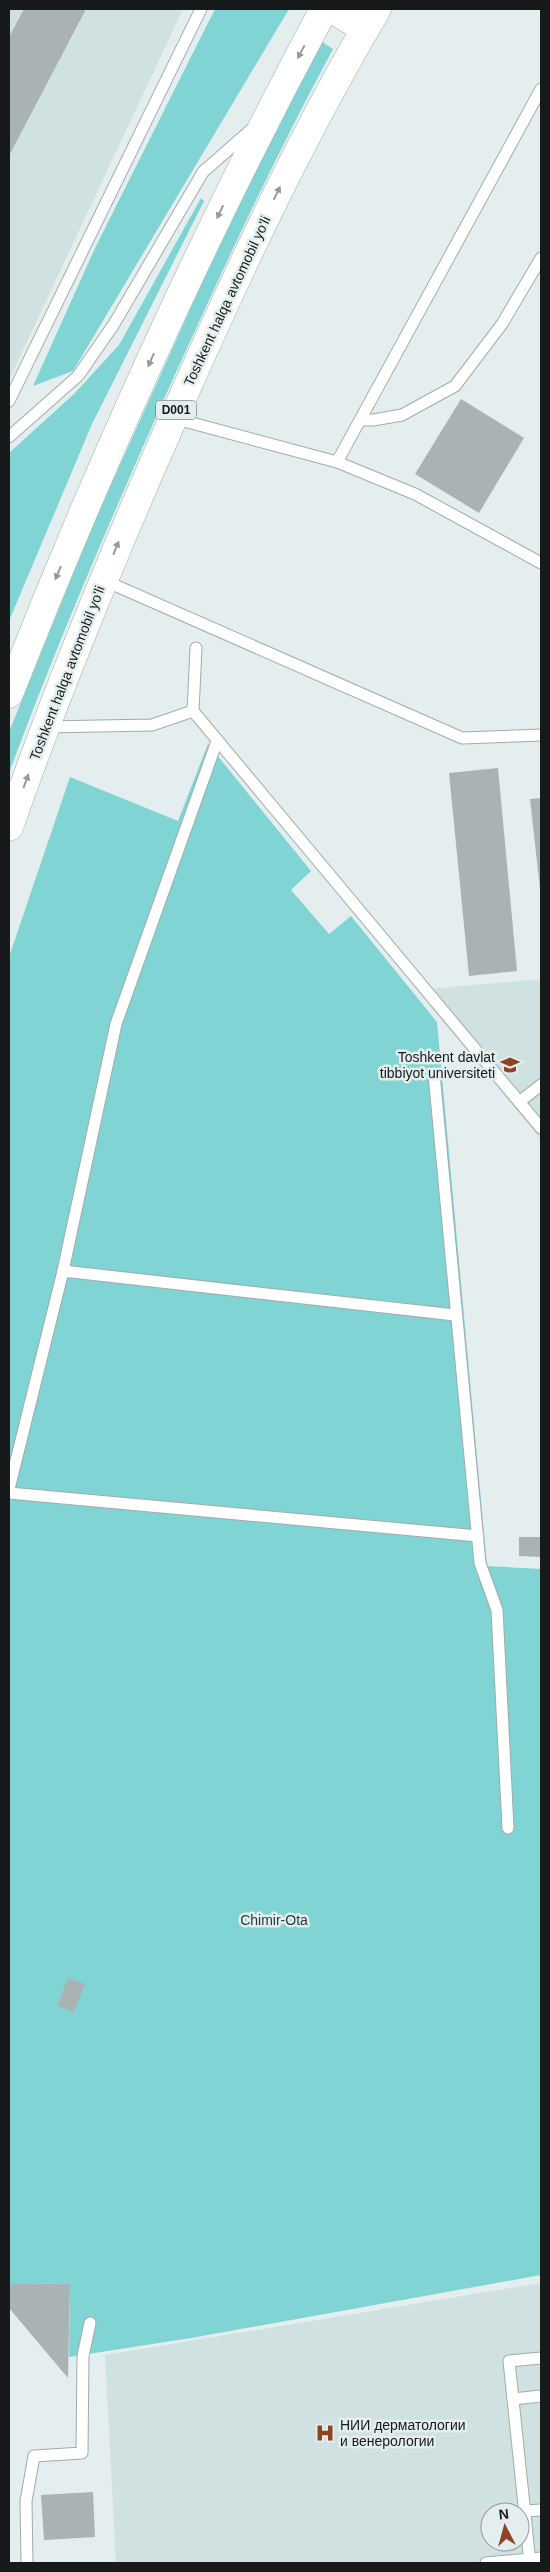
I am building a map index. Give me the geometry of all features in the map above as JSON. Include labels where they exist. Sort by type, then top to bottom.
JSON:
[{"type":"highway","points":[[9,694],[107,458],[212,229],[266,116],[324,9]]},
{"type":"highway","points":[[332,9],[371,19]]},
{"type":"highway","name":"Toshkent halqa avtomobil yo'li","points":[[9,826],[45,727],[103,580],[173,418],[280,188],[371,19]]},
{"type":"lane","points":[[9,401],[12,385],[201,9]]},
{"type":"lane","points":[[337,462],[541,89]]},
{"type":"lane","points":[[9,437],[78,376],[114,324],[203,172],[266,116]]},
{"type":"lane","points":[[360,420],[402,415],[455,386],[502,324],[541,258]]},
{"type":"lane","points":[[173,418],[337,462],[415,494],[541,564]]},
{"type":"lane","points":[[103,580],[462,738],[541,735]]},
{"type":"lane","points":[[196,648],[193,711],[541,1128]]},
{"type":"lane","points":[[45,727],[152,725],[193,711]]},
{"type":"lane","points":[[9,1489],[63,1271],[116,1024],[218,741]]},
{"type":"lane","points":[[434,1074],[455,1315],[480,1563],[497,1610],[508,1828]]},
{"type":"lane","points":[[519,1102],[541,1085]]},
{"type":"lane","points":[[63,1271],[455,1315]]},
{"type":"lane","points":[[9,1493],[478,1536]]},
{"type":"lane","points":[[27,2563],[26,2501],[34,2456],[82,2453],[83,2356],[90,2323]]},
{"type":"lane","points":[[524,2502],[509,2361],[541,2358]]},
{"type":"lane","points":[[513,2399],[541,2396]]},
{"type":"lane","points":[[486,2563],[534,2560],[530,2539]]},
{"type":"shaded area","points":[[9,9],[183,9],[9,380]]},
{"type":"shaded area","name":"Toshkent davlat tibbiyot universiteti","points":[[541,979],[541,1140],[417,990]]},
{"type":"shaded area","name":"НИИ дерматологии и венерологии","points":[[541,2283],[541,2563],[116,2563],[105,2355]]},
{"type":"green space","points":[[215,9],[289,9],[73,371],[33,386],[96,246]]},
{"type":"green space","points":[[322,42],[333,49],[289,133],[168,390],[46,676],[9,773],[9,732],[92,527],[202,283],[280,121]]},
{"type":"green space","points":[[201,198],[204,201],[92,424],[9,621],[9,453],[75,393],[119,345]]},
{"type":"green space","name":"Chimir-Ota","points":[[208,744],[311,871],[291,890],[329,934],[351,916],[437,1022],[487,1566],[541,1569],[541,2275],[191,2338],[69,2357],[70,2284],[9,2283],[9,957],[70,777],[178,821]]},
{"type":"building","points":[[24,9],[86,9],[9,156],[9,37]]},
{"type":"building","points":[[461,399],[524,438],[479,513],[415,474]]},
{"type":"building","points":[[498,768],[517,971],[469,976],[449,773]]},
{"type":"building","points":[[541,798],[541,889],[540,889],[530,799]]},
{"type":"building","points":[[519,1537],[541,1537],[541,1557],[519,1556]]},
{"type":"building","points":[[68,1978],[85,1984],[74,2012],[57,2006]]},
{"type":"building","points":[[9,2283],[70,2284],[68,2378],[9,2308]]},
{"type":"building","points":[[93,2492],[95,2537],[44,2540],[41,2495]]},
{"type":"place","name":"Toshkent davlat tibbiyot universiteti","points":[[510,1065]]},
{"type":"place","name":"НИИ дерматологии и венерологии","points":[[325,2433]]}]
